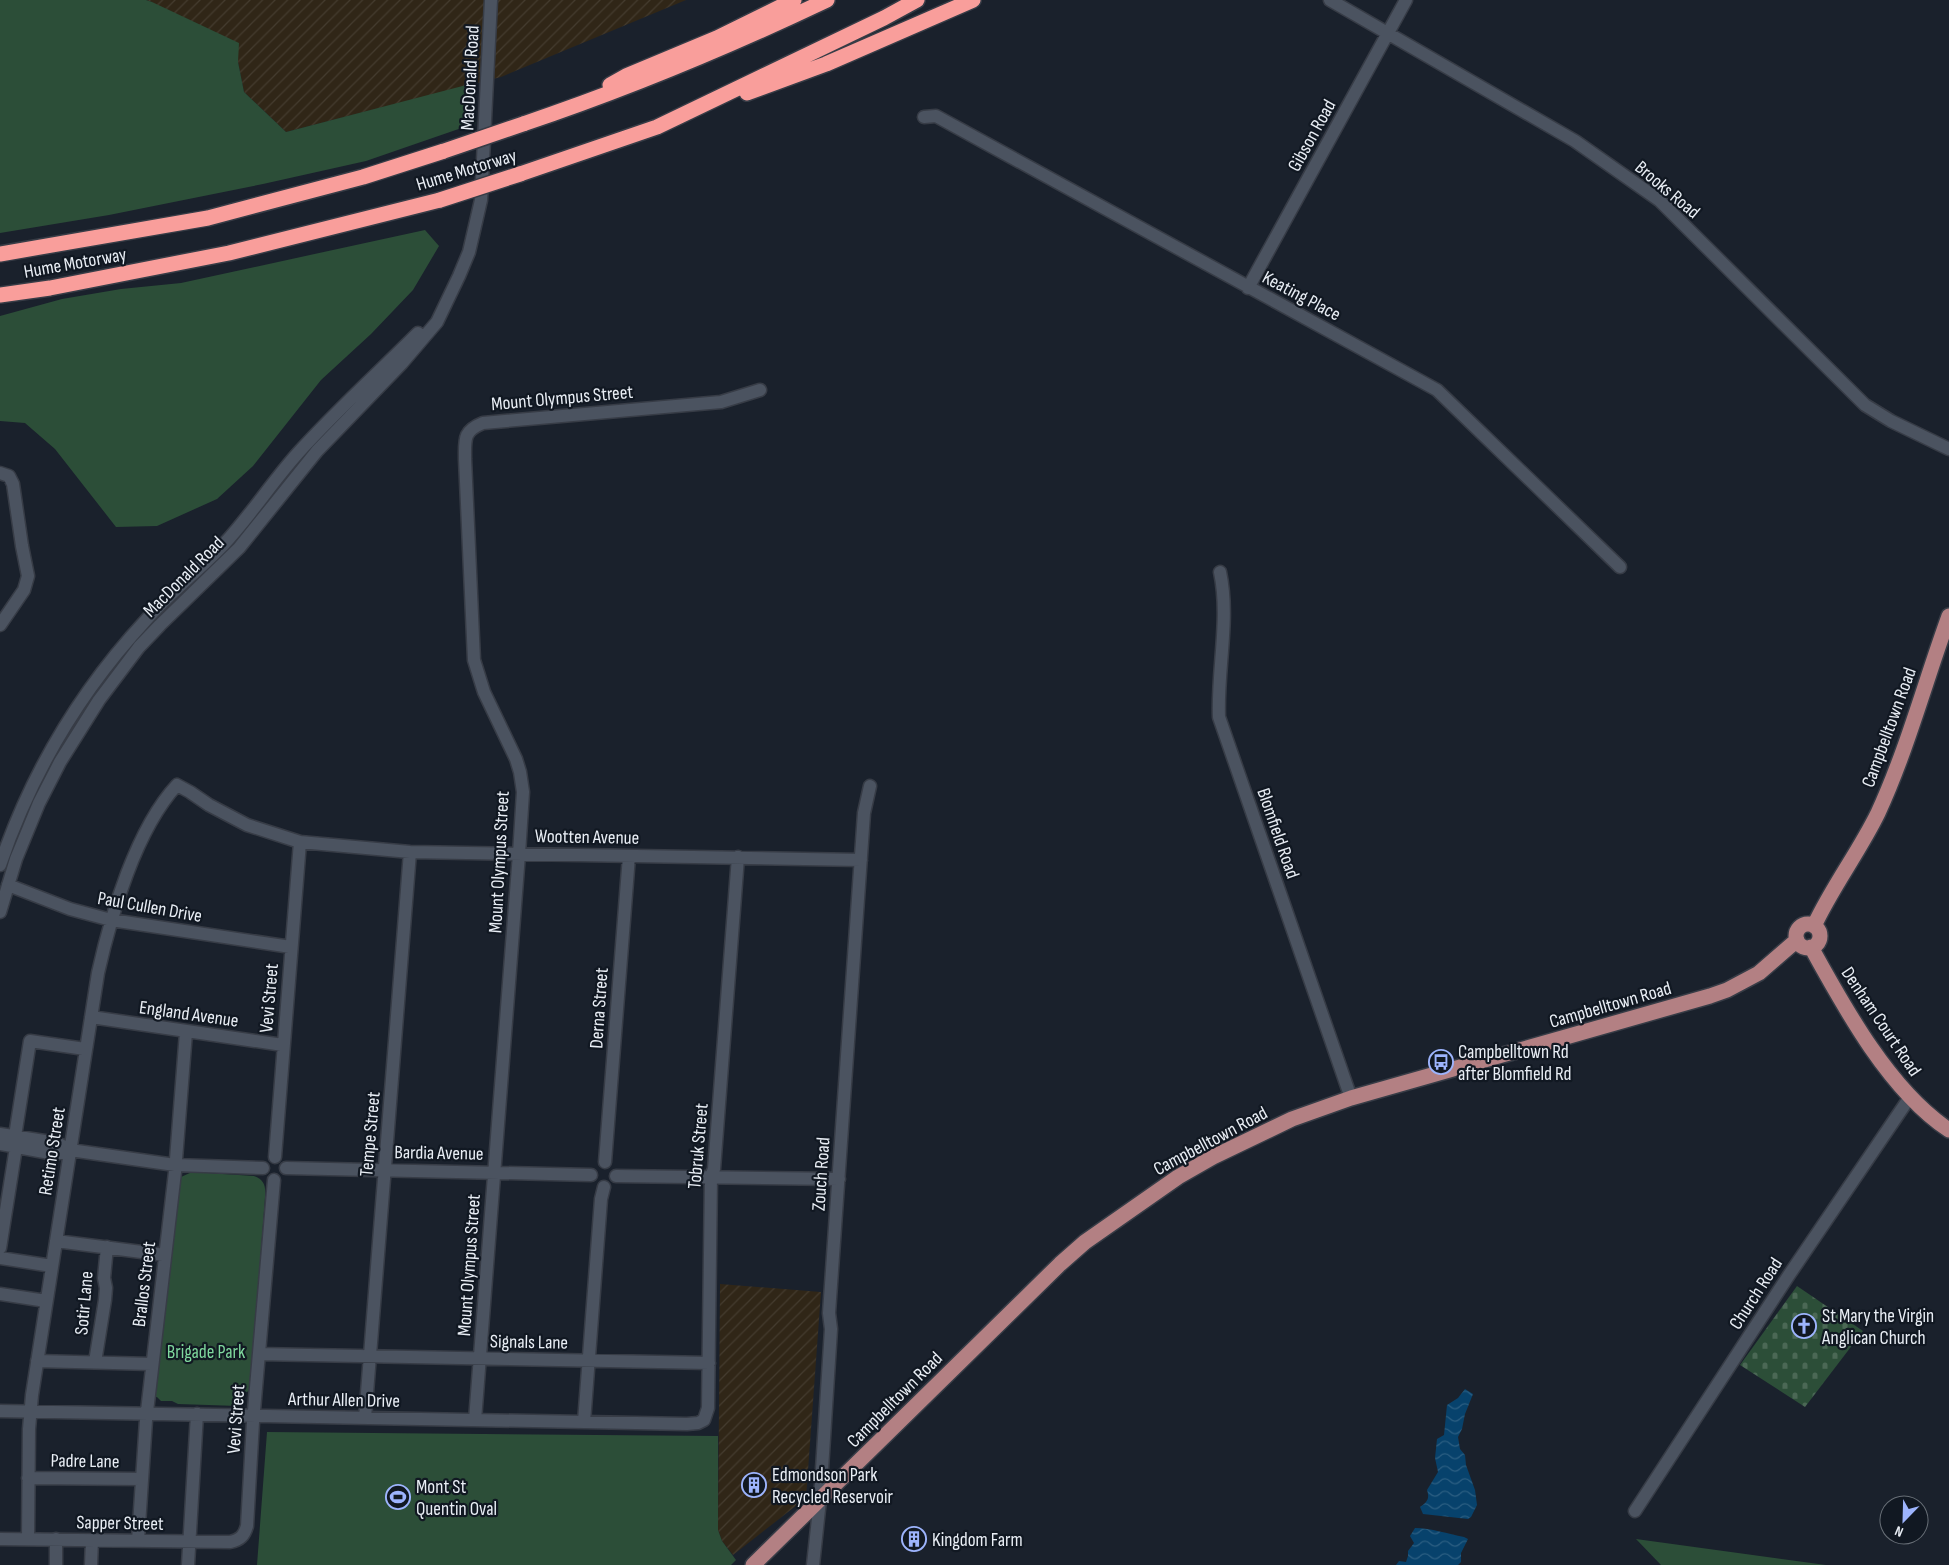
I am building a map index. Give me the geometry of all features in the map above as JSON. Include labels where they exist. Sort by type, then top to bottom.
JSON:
[{"type":"highway","points":[[572,108],[626,76],[718,38],[794,0]]},
{"type":"highway","name":"Hume Motorway","points":[[0,254],[208,218],[364,177],[572,108],[673,69],[772,27],[827,0]]},
{"type":"highway","name":"Hume Motorway","points":[[0,296],[229,254],[440,200],[657,127],[884,18],[917,0]]},
{"type":"highway","points":[[657,127],[826,64],[973,0]]},
{"type":"main road","name":"Campbelltown Road","points":[[1814,926],[1878,813],[1893,777],[1949,616]]},
{"type":"main road","points":[[1802,926],[1814,926],[1820,934],[1820,939],[1811,948],[1804,948],[1796,940],[1797,932],[1802,926]]},
{"type":"main road","name":"Campbelltown Road","points":[[753,1565],[1033,1289],[1085,1242],[1151,1195],[1213,1157],[1292,1119],[1350,1098],[1727,990],[1759,973],[1796,940]]},
{"type":"main road","name":"Denham Court Road","points":[[1811,948],[1872,1048],[1900,1086],[1922,1110],[1949,1130]]},
{"type":"street","name":"MacDonald Road","points":[[0,912],[28,829],[56,770],[79,730],[109,686],[160,625],[239,548],[317,451],[424,339],[437,322],[468,252],[481,200],[492,0]]},
{"type":"street","name":"Brooks Road","points":[[1330,0],[1575,141],[1659,200],[1865,404],[1890,421],[1949,449]]},
{"type":"street","name":"Gibson Road","points":[[1248,288],[1406,0]]},
{"type":"street","name":"Keating Place","points":[[924,117],[928,115],[936,116],[1437,390],[1620,567]]},
{"type":"street","name":"MacDonald Road","points":[[0,864],[25,800],[46,758],[83,698],[116,654],[146,619],[238,528],[297,454],[418,333],[446,301]]},
{"type":"street","name":"Mount Olympus Street","points":[[475,1420],[520,854],[523,792],[520,772],[484,692],[474,660],[465,459],[467,433],[471,428],[482,423],[721,402],[760,390]]},
{"type":"street","points":[[0,473],[9,476],[13,484],[28,576],[24,590],[0,624]]},
{"type":"street","name":"Blomfield Road","points":[[1220,572],[1224,593],[1218,694],[1220,717],[1350,1098]]},
{"type":"street","name":"Wootten Avenue","points":[[177,785],[216,809],[246,824],[300,842],[410,852],[861,860]]},
{"type":"street","name":"Retimo Street","points":[[28,1539],[30,1410],[98,973],[111,920],[123,886],[143,840],[167,796],[177,785]]},
{"type":"street","name":"Zouch Road","points":[[814,1565],[831,1329],[829,1313],[864,813],[870,786]]},
{"type":"street","name":"Vevi Street","points":[[275,1157],[300,842]]},
{"type":"street","name":"Tempe Street","points":[[365,1418],[410,852]]},
{"type":"street","name":"Derna Street","points":[[604,1162],[628,856]]},
{"type":"street","name":"Tobruk Street","points":[[687,1424],[698,1423],[704,1420],[707,1414],[711,1176],[715,1160],[738,857]]},
{"type":"street","name":"Paul Cullen Drive","points":[[8,885],[70,909],[111,920],[291,947]]},
{"type":"street","name":"England Avenue","points":[[90,1017],[283,1045]]},
{"type":"street","name":"Brallos Street","points":[[138,1540],[146,1413],[176,1164],[186,1032]]},
{"type":"street","points":[[0,1248],[30,1040],[86,1050]]},
{"type":"street","name":"Church Road","points":[[1635,1511],[1789,1275],[1910,1097]]},
{"type":"street","points":[[0,1134],[15,1142]]},
{"type":"street","points":[[0,1144],[57,1142],[70,1150],[176,1164],[263,1168]]},
{"type":"street","points":[[275,1157],[281,1160],[286,1168],[281,1178],[274,1180],[267,1178],[263,1168],[266,1161],[275,1157]]},
{"type":"street","points":[[584,1422],[602,1198],[604,1188],[614,1182],[616,1176],[614,1168],[604,1162],[597,1164],[591,1175],[597,1185],[604,1188]]},
{"type":"street","name":"Bardia Avenue","points":[[286,1168],[591,1175]]},
{"type":"street","points":[[616,1176],[839,1179]]},
{"type":"street","name":"Vevi Street","points":[[239,1540],[247,1526],[254,1416],[274,1180]]},
{"type":"street","points":[[56,1241],[165,1255]]},
{"type":"street","name":"Sotir Lane","points":[[95,1362],[105,1300],[106,1288],[104,1278],[107,1247]]},
{"type":"street","points":[[0,1258],[52,1266]]},
{"type":"street","points":[[0,1294],[46,1301]]},
{"type":"street","name":"Signals Lane","points":[[259,1354],[708,1363]]},
{"type":"street","points":[[37,1361],[152,1364]]},
{"type":"street","name":"Arthur Allen Drive","points":[[0,1410],[687,1424]]},
{"type":"street","points":[[188,1565],[197,1414]]},
{"type":"street","points":[[822,1461],[830,1472],[845,1475]]},
{"type":"street","name":"Padre Lane","points":[[28,1478],[142,1479]]},
{"type":"street","name":"Sapper Street","points":[[0,1539],[190,1542],[230,1542],[239,1540]]},
{"type":"street","points":[[56,1539],[56,1565]]},
{"type":"street","points":[[92,1540],[92,1565]]},
{"type":"shaded area","points":[[146,0],[686,0],[501,77],[286,132],[244,92],[238,62],[152,2]]},
{"type":"shaded area","points":[[720,1284],[821,1292],[806,1498],[733,1555],[722,1541],[718,1530]]},
{"type":"green space","points":[[0,0],[146,0],[152,2],[239,43],[238,62],[244,92],[286,132],[474,83],[476,123],[366,161],[109,215],[0,233]]},
{"type":"green space","points":[[425,230],[439,246],[413,290],[371,334],[321,380],[253,466],[217,499],[157,526],[116,527],[55,449],[25,423],[0,421],[0,316],[62,299],[121,289],[181,283]]},
{"type":"green space","name":"Brigade Park","points":[[192,1172],[254,1176],[263,1182],[265,1187],[250,1391],[246,1392],[237,1388],[241,1402],[238,1406],[178,1404],[172,1401],[161,1401],[154,1397],[181,1177]]},
{"type":"green space","points":[[1797,1286],[1863,1331],[1805,1407],[1740,1365]]},
{"type":"green space","points":[[267,1432],[718,1436],[718,1530],[722,1541],[736,1560],[731,1565],[257,1565]]},
{"type":"green space","points":[[1636,1539],[1826,1565],[1661,1565]]},
{"type":"water","points":[[1465,1389],[1473,1394],[1458,1437],[1460,1449],[1465,1455],[1466,1465],[1475,1490],[1477,1505],[1468,1519],[1423,1514],[1420,1507],[1427,1500],[1427,1490],[1438,1472],[1435,1458],[1437,1439],[1444,1435],[1447,1405],[1458,1398]]},
{"type":"water","points":[[1415,1528],[1433,1530],[1468,1539],[1461,1553],[1461,1562],[1458,1565],[1396,1565],[1399,1561],[1406,1562],[1408,1551],[1414,1543],[1410,1536]]},
{"type":"place","name":"Campbelltown Rd after Blomfield Rd","points":[[1441,1062]]},
{"type":"place","name":"St Mary the Virgin Anglican Church","points":[[1804,1326]]},
{"type":"place","name":"Edmondson Park Recycled Reservoir","points":[[754,1485]]},
{"type":"place","name":"Mont St Quentin Oval","points":[[398,1497]]},
{"type":"place","name":"Kingdom Farm","points":[[914,1539]]}]
